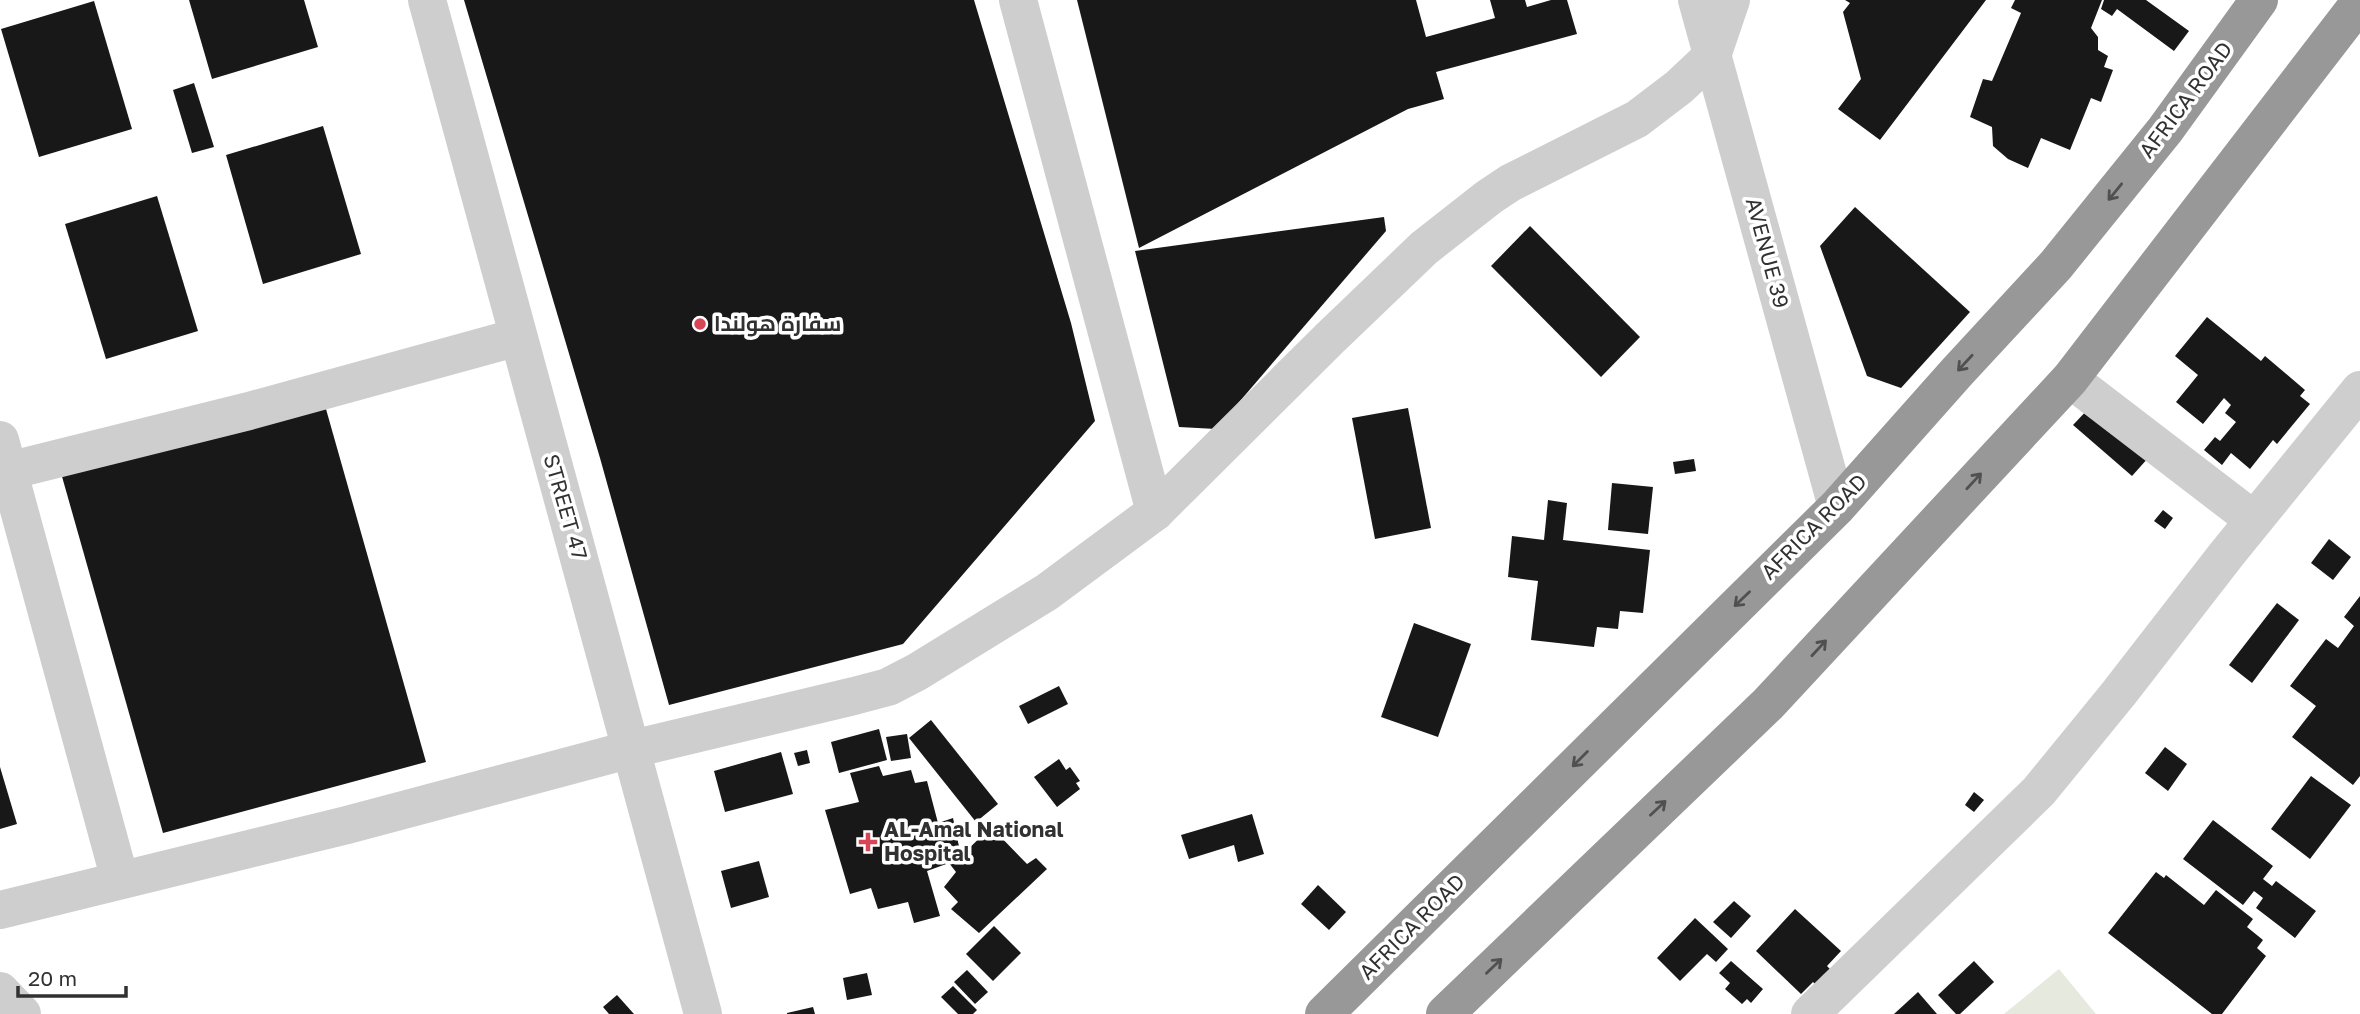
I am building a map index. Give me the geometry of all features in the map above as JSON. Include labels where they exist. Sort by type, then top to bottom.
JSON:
[{"type":"highway","name":"AFRICA ROAD","points":[[1324,1014],[1837,507],[2056,265],[2165,130],[2259,0]]},
{"type":"highway","points":[[1445,1014],[1768,704],[2070,379],[2360,2]]},
{"type":"street","name":"STREET 47","points":[[428,0],[703,1014]]},
{"type":"street","points":[[1018,0],[1155,512]]},
{"type":"street","name":"AVENUE 39","points":[[1697,0],[1837,507]]},
{"type":"street","points":[[0,910],[347,825],[632,749],[888,687],[918,672],[1047,592],[1155,512],[1424,248],[1489,197],[1510,183],[1637,119],[1679,87],[1712,56],[1731,0]]},
{"type":"street","points":[[120,880],[4,455],[249,411],[518,337]]},
{"type":"street","points":[[2070,379],[2254,520]]},
{"type":"street","points":[[1810,1014],[2039,791],[2360,390]]},
{"type":"street","points":[[0,991],[22,1014]]},
{"type":"shaded area","points":[[2059,969],[2096,1014],[2004,1014]]},
{"type":"building","points":[[189,0],[304,0],[318,47],[212,79]]},
{"type":"building","points":[[464,0],[974,0],[1071,323],[1095,421],[903,644],[669,705],[600,458]]},
{"type":"building","points":[[1077,0],[1416,0],[1426,37],[1495,18],[1490,0],[1525,0],[1527,7],[1551,0],[1567,0],[1577,34],[1436,72],[1444,99],[1408,109],[1139,248]]},
{"type":"building","points":[[1845,0],[1986,0],[1880,140],[1838,109],[1861,79],[1843,12],[1850,3]]},
{"type":"building","points":[[2015,0],[2102,0],[2091,28],[2098,37],[2098,50],[2108,56],[2104,67],[2113,70],[2101,102],[2091,98],[2070,150],[2041,138],[2028,168],[2008,159],[1993,146],[1992,127],[1970,117],[1983,79],[1992,81],[2021,13],[2011,8]]},
{"type":"building","points":[[2104,0],[2146,0],[2189,31],[2174,51],[2117,9],[2112,16],[2101,9]]},
{"type":"building","points":[[94,1],[132,129],[39,157],[1,29]]},
{"type":"building","points":[[194,83],[214,147],[192,153],[173,90]]},
{"type":"building","points":[[323,126],[361,254],[263,284],[226,155]]},
{"type":"building","points":[[157,196],[198,331],[106,359],[65,224]]},
{"type":"building","points":[[1855,207],[1970,312],[1901,388],[1867,376],[1820,246]]},
{"type":"building","points":[[1384,217],[1386,231],[1216,429],[1179,427],[1135,251]]},
{"type":"building","points":[[1530,226],[1640,337],[1601,377],[1491,266]]},
{"type":"building","points":[[2207,317],[2261,361],[2265,356],[2305,390],[2300,396],[2310,404],[2277,444],[2273,440],[2250,469],[2231,453],[2222,465],[2204,450],[2215,437],[2220,441],[2236,422],[2225,413],[2231,405],[2224,398],[2203,424],[2176,402],[2198,375],[2175,356]]},
{"type":"building","points":[[324,402],[426,762],[163,833],[61,473]]},
{"type":"building","points":[[2091,406],[2149,457],[2132,476],[2073,425]]},
{"type":"building","points":[[1408,408],[1431,528],[1375,539],[1352,418]]},
{"type":"building","points":[[1694,459],[1696,471],[1675,474],[1673,462]]},
{"type":"building","points":[[1612,483],[1653,487],[1648,534],[1608,530]]},
{"type":"building","points":[[1548,500],[1567,503],[1563,540],[1650,550],[1643,613],[1620,611],[1618,629],[1597,627],[1594,647],[1531,640],[1538,581],[1508,577],[1512,536],[1544,540]]},
{"type":"building","points":[[2163,510],[2173,518],[2165,529],[2154,521]]},
{"type":"building","points":[[2329,539],[2351,557],[2333,580],[2311,563]]},
{"type":"building","points":[[2360,596],[2360,776],[2353,785],[2292,737],[2316,706],[2290,686],[2326,639],[2338,648],[2354,626],[2344,617]]},
{"type":"building","points":[[2277,603],[2299,620],[2252,683],[2229,665]]},
{"type":"building","points":[[1414,623],[1471,644],[1438,737],[1381,717]]},
{"type":"building","points":[[1059,686],[1068,704],[1028,724],[1019,706]]},
{"type":"building","points":[[931,720],[998,804],[976,822],[909,738]]},
{"type":"building","points":[[879,729],[887,760],[839,773],[831,742]]},
{"type":"building","points":[[907,734],[911,758],[891,761],[886,737]]},
{"type":"building","points":[[2165,747],[2187,764],[2168,791],[2145,773]]},
{"type":"building","points":[[807,750],[810,763],[798,766],[794,753]]},
{"type":"building","points":[[781,752],[793,794],[725,812],[714,771]]},
{"type":"building","points":[[1059,759],[1066,770],[1070,767],[1080,781],[1076,783],[1080,789],[1057,807],[1034,777]]},
{"type":"building","points":[[879,766],[883,776],[911,770],[915,783],[927,781],[938,823],[953,818],[961,856],[991,827],[1027,864],[1036,858],[1047,869],[979,933],[951,909],[958,902],[944,887],[956,872],[949,863],[927,871],[940,916],[914,923],[908,902],[878,909],[871,888],[850,894],[825,810],[859,802],[850,773]]},
{"type":"building","points":[[0,767],[17,824],[0,829]]},
{"type":"building","points":[[2311,776],[2351,805],[2310,859],[2271,829]]},
{"type":"building","points":[[1974,792],[1984,800],[1974,812],[1965,805]]},
{"type":"building","points":[[1252,814],[1264,854],[1238,862],[1234,845],[1189,859],[1181,835]]},
{"type":"building","points":[[2213,820],[2273,866],[2263,879],[2272,886],[2276,881],[2316,911],[2295,938],[2256,908],[2263,898],[2254,891],[2243,905],[2183,859]]},
{"type":"building","points":[[759,861],[769,897],[731,908],[721,871]]},
{"type":"building","points":[[2156,872],[2164,878],[2166,875],[2204,905],[2216,890],[2253,919],[2247,927],[2263,940],[2257,948],[2266,956],[2222,1014],[2212,1014],[2108,933]]},
{"type":"building","points":[[1318,885],[1346,912],[1329,930],[1301,904]]},
{"type":"building","points":[[1734,901],[1751,916],[1731,938],[1713,922]]},
{"type":"building","points":[[1795,909],[1841,951],[1827,966],[1833,972],[1819,988],[1813,982],[1801,994],[1756,951]]},
{"type":"building","points":[[1695,918],[1728,949],[1716,962],[1707,954],[1680,981],[1657,958]]},
{"type":"building","points":[[994,926],[1021,953],[993,981],[966,954]]},
{"type":"building","points":[[1731,961],[1763,989],[1751,1003],[1747,999],[1742,1004],[1725,989],[1730,983],[1719,973]]},
{"type":"building","points":[[1974,961],[1994,982],[1960,1014],[1956,1014],[1938,995]]},
{"type":"building","points":[[967,970],[988,992],[975,1004],[954,982]]},
{"type":"building","points":[[867,973],[872,995],[847,1000],[843,978]]},
{"type":"building","points":[[953,986],[977,1010],[973,1014],[958,1014],[941,997]]},
{"type":"building","points":[[1918,992],[1937,1014],[1894,1014]]},
{"type":"building","points":[[617,995],[634,1014],[609,1014],[603,1007]]},
{"type":"building","points":[[813,1007],[815,1014],[787,1014],[787,1013]]},
{"type":"place","name":"سفارة هولندا","points":[[700,324]]},
{"type":"place","name":"AL-Amal National Hospital","points":[[868,842]]}]
